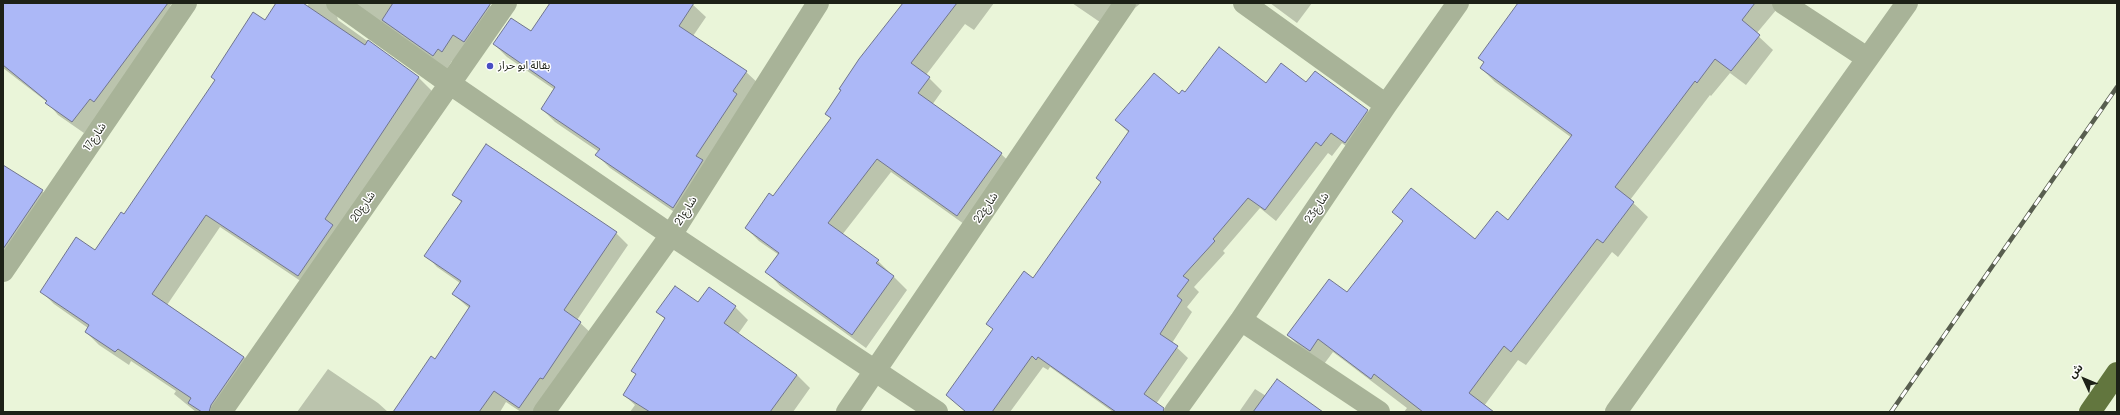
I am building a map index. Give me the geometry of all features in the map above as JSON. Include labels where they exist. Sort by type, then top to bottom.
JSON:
[{"type":"highway","points":[[2090,412],[2117,373]]},
{"type":"street","name":"شارع17","points":[[3,271],[186,3]]},
{"type":"street","points":[[337,3],[450,83],[671,234],[937,412]]},
{"type":"street","name":"شارع20","points":[[221,412],[506,3]]},
{"type":"street","name":"شارع21","points":[[544,412],[671,234],[818,3]]},
{"type":"street","name":"شارع22","points":[[846,412],[1125,3]]},
{"type":"street","points":[[1244,3],[1386,105]]},
{"type":"street","name":"شارع23","points":[[1175,412],[1241,320],[1386,105],[1458,3]]},
{"type":"street","points":[[1783,3],[1867,58]]},
{"type":"street","points":[[1616,412],[1907,3]]},
{"type":"street","points":[[1241,320],[1379,412]]},
{"type":"building","points":[[3,3],[168,3],[94,102],[90,99],[72,122],[45,103],[47,101],[3,65]]},
{"type":"building","points":[[276,3],[303,3],[365,45],[368,40],[419,77],[325,219],[333,225],[298,276],[206,215],[152,294],[244,357],[211,405],[209,412],[202,412],[188,403],[191,398],[118,349],[115,352],[85,332],[89,325],[40,292],[76,237],[95,250],[121,212],[124,214],[215,80],[211,77],[253,12],[265,20]]},
{"type":"building","points":[[393,3],[491,3],[464,42],[453,35],[442,52],[438,49],[433,56],[382,20]]},
{"type":"building","points":[[550,3],[694,3],[679,26],[747,71],[733,91],[737,94],[696,156],[703,160],[673,208],[595,155],[600,149],[541,109],[555,87],[493,44],[511,18],[531,31]]},
{"type":"building","points":[[903,3],[957,3],[911,63],[930,77],[918,93],[1002,153],[957,216],[877,159],[828,223],[879,260],[876,263],[894,276],[852,335],[765,272],[779,253],[745,228],[769,193],[773,196],[831,118],[825,114],[841,90],[839,89],[859,59]]},
{"type":"building","points":[[1518,3],[1755,3],[1742,20],[1760,35],[1731,71],[1715,59],[1697,83],[1695,81],[1615,187],[1634,202],[1603,243],[1597,239],[1511,352],[1504,346],[1469,393],[1494,412],[1423,412],[1374,374],[1371,379],[1318,339],[1310,351],[1287,335],[1329,279],[1347,292],[1403,221],[1392,212],[1411,188],[1475,239],[1497,211],[1508,220],[1572,135],[1480,68],[1484,62],[1478,58]]},
{"type":"building","points":[[1219,47],[1266,83],[1281,63],[1306,82],[1315,71],[1368,110],[1345,143],[1331,133],[1321,146],[1316,142],[1265,210],[1248,198],[1213,239],[1215,241],[1183,276],[1189,280],[1177,296],[1182,300],[1160,334],[1178,346],[1144,394],[1164,408],[1163,412],[1116,412],[1038,357],[1036,360],[1032,356],[992,412],[966,412],[946,395],[993,329],[986,324],[1024,271],[1033,278],[1101,182],[1096,178],[1129,131],[1115,120],[1154,73],[1179,94],[1182,90],[1185,92]]},
{"type":"building","points":[[486,144],[617,232],[564,310],[581,322],[543,379],[540,378],[519,408],[494,391],[479,412],[393,412],[431,356],[435,359],[470,306],[452,294],[461,281],[424,256],[462,201],[452,195]]},
{"type":"building","points":[[3,165],[43,190],[3,249]]},
{"type":"building","points":[[675,286],[698,302],[709,287],[736,306],[724,323],[797,375],[770,412],[650,412],[623,395],[636,374],[631,371],[665,318],[656,312]]},
{"type":"building","points":[[1277,379],[1323,412],[1253,412]]},
{"type":"railway","points":[[1891,412],[2117,87]]},
{"type":"place","name":"بقالة ابو حراز","points":[[490,66]]}]
